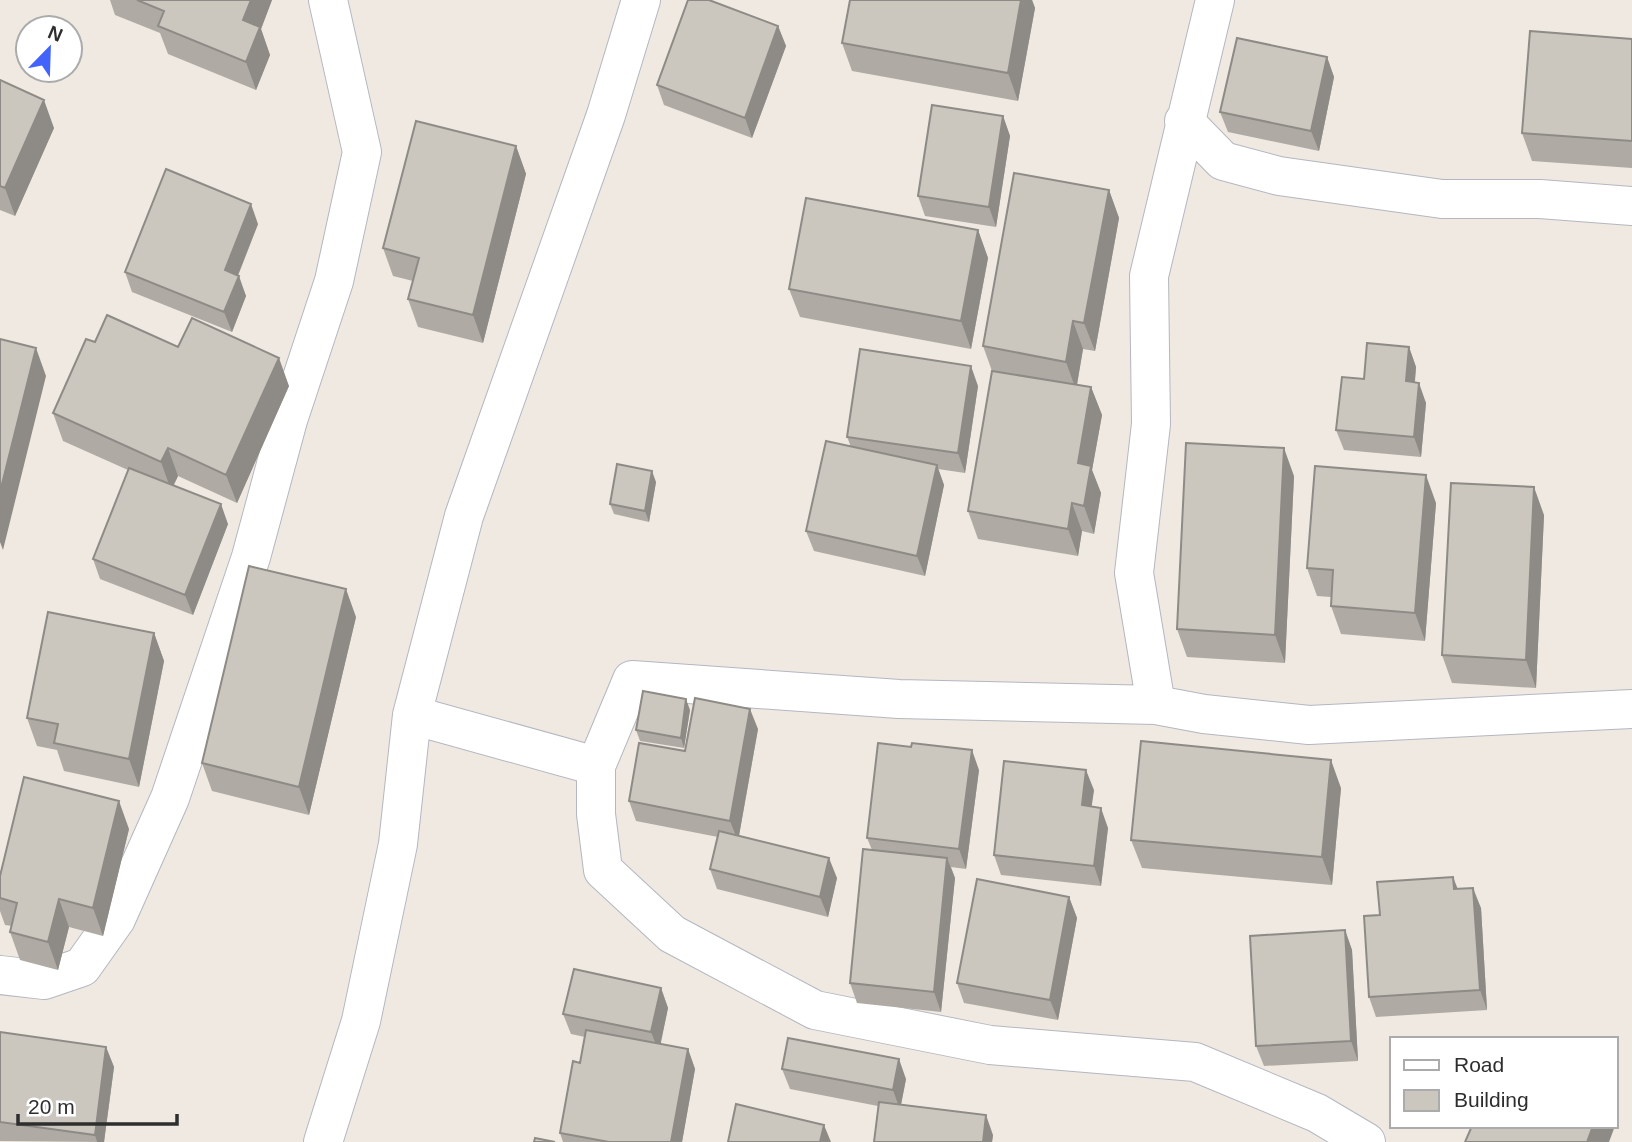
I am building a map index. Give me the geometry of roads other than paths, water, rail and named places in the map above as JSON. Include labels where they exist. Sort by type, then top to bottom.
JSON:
[{"type":"street","points":[[0,975],[44,979],[82,967],[116,919],[170,798],[247,569],[288,420],[334,281],[362,152],[328,0]]},
{"type":"street","points":[[323,1142],[361,1021],[396,858],[412,715],[464,516],[606,115],[641,0]]},
{"type":"street","points":[[1156,705],[1134,573],[1151,424],[1149,276],[1215,0]]},
{"type":"street","points":[[1184,121],[1223,162],[1279,176],[1442,199],[1540,199],[1632,206]]},
{"type":"street","points":[[1167,198],[1223,162]]},
{"type":"street","points":[[1366,1142],[1317,1113],[1195,1062],[990,1045],[815,1010],[672,934],[603,870],[596,814],[596,766],[632,680],[899,699],[1156,705],[1204,714],[1309,725],[1632,709]]},
{"type":"street","points":[[412,715],[596,766]]}]
